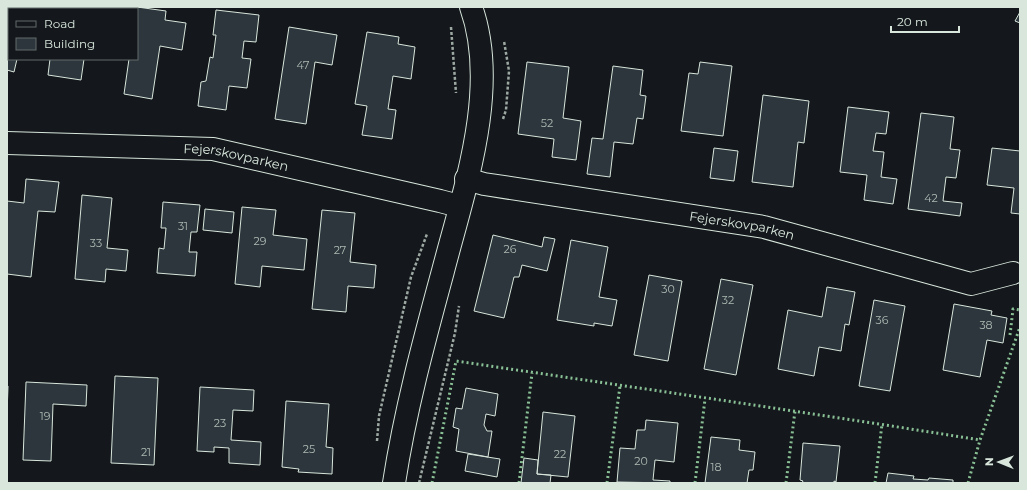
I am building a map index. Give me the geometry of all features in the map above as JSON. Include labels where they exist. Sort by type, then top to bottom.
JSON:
[{"type":"street","points":[[394,483],[424,344],[450,204],[466,179],[476,135],[481,102],[482,64],[479,39],[471,7]]},
{"type":"street","name":"Fejerskovparken","points":[[7,143],[212,149],[450,204]]},
{"type":"street","name":"Fejerskovparken","points":[[466,179],[484,184],[764,227],[971,284],[1013,273]]},
{"type":"path","points":[[450,26],[453,46],[456,99]]},
{"type":"path","points":[[376,446],[379,416],[411,278],[450,204]]},
{"type":"building","points":[[58,7],[115,7],[114,8]]},
{"type":"building","points":[[137,8],[166,11],[165,20],[186,23],[182,50],[160,46],[152,99],[124,94],[129,60],[138,60]]},
{"type":"building","points":[[216,10],[259,15],[256,42],[244,41],[242,58],[251,59],[247,88],[229,86],[226,110],[198,106],[201,82],[206,81],[210,57],[213,58],[216,35],[213,35]]},
{"type":"building","points":[[1020,12],[1020,23],[1015,21]]},
{"type":"building","points":[[289,27],[337,35],[332,65],[315,62],[306,124],[275,119]]},
{"type":"building","points":[[367,32],[399,37],[398,44],[415,47],[411,79],[393,76],[388,109],[396,110],[392,139],[362,135],[367,106],[355,104]]},
{"type":"building","points":[[7,44],[8,60],[17,60],[14,72],[7,70]]},
{"type":"building","points":[[50,60],[84,60],[81,80],[48,75]]},
{"type":"building","points":[[527,62],[569,67],[563,118],[581,121],[576,160],[552,157],[554,139],[518,134]]},
{"type":"building","points":[[700,62],[732,66],[723,136],[681,131],[689,73],[698,74]]},
{"type":"building","points":[[613,66],[643,70],[640,95],[646,96],[643,119],[637,118],[633,144],[614,142],[610,177],[587,174],[592,138],[603,139]]},
{"type":"building","points":[[763,95],[809,101],[804,143],[798,142],[793,187],[752,182]]},
{"type":"building","points":[[848,107],[889,112],[886,134],[876,133],[873,151],[884,152],[881,177],[897,179],[893,204],[864,200],[867,175],[840,172]]},
{"type":"building","points":[[921,113],[954,117],[950,149],[960,150],[956,178],[946,177],[943,201],[962,203],[960,216],[908,209]]},
{"type":"building","points":[[714,148],[738,151],[734,181],[710,178]]},
{"type":"building","points":[[992,148],[1020,151],[1020,214],[1011,213],[1014,188],[987,185]]},
{"type":"building","points":[[26,179],[59,182],[55,212],[38,211],[31,277],[7,274],[7,201],[24,203]]},
{"type":"building","points":[[82,195],[112,198],[107,248],[128,250],[126,271],[106,269],[105,282],[75,279]]},
{"type":"building","points":[[163,202],[200,205],[197,232],[191,232],[189,252],[197,252],[195,276],[157,273],[159,248],[164,249],[166,228],[161,228]]},
{"type":"building","points":[[242,207],[276,210],[273,235],[307,239],[304,270],[262,266],[260,287],[235,284]]},
{"type":"building","points":[[205,209],[234,212],[232,233],[203,230]]},
{"type":"building","points":[[322,210],[355,213],[350,262],[376,265],[374,288],[348,286],[346,312],[312,309]]},
{"type":"building","points":[[493,235],[542,247],[544,237],[555,239],[547,271],[522,265],[519,277],[514,277],[504,318],[474,311]]},
{"type":"building","points":[[571,240],[608,247],[599,297],[617,300],[612,326],[594,323],[594,326],[557,320]]},
{"type":"building","points":[[649,275],[682,281],[668,361],[634,355]]},
{"type":"building","points":[[721,279],[753,285],[736,375],[704,369]]},
{"type":"building","points":[[827,287],[855,292],[849,325],[845,324],[841,351],[819,347],[814,376],[778,369],[788,310],[822,317]]},
{"type":"building","points":[[874,300],[905,306],[890,391],[859,386]]},
{"type":"building","points":[[954,304],[992,311],[991,315],[1007,318],[1003,343],[987,340],[980,377],[943,370]]},
{"type":"building","points":[[115,376],[158,378],[154,465],[111,463]]},
{"type":"building","points":[[26,382],[87,385],[86,406],[53,404],[51,461],[23,460]]},
{"type":"building","points":[[7,386],[8,386],[7,415]]},
{"type":"building","points":[[200,387],[254,390],[253,411],[233,410],[231,440],[261,442],[260,465],[229,463],[229,448],[214,447],[214,452],[197,451]]},
{"type":"building","points":[[466,388],[498,394],[495,416],[486,414],[484,425],[487,431],[492,431],[488,457],[456,451],[459,429],[453,427],[456,408],[462,409]]},
{"type":"building","points":[[286,401],[329,404],[326,447],[333,448],[332,474],[298,472],[299,469],[282,467]]},
{"type":"building","points":[[543,412],[575,416],[568,477],[537,474]]},
{"type":"building","points":[[646,420],[678,423],[674,462],[655,460],[653,480],[670,481],[670,483],[617,482],[620,448],[635,449],[637,430],[645,430]]},
{"type":"building","points":[[711,437],[740,440],[739,450],[755,452],[753,470],[749,470],[747,483],[705,483]]},
{"type":"building","points":[[803,443],[840,446],[836,482],[802,483],[803,481],[800,480]]},
{"type":"building","points":[[468,454],[500,459],[497,477],[465,471]]},
{"type":"building","points":[[524,458],[538,460],[537,474],[551,475],[550,483],[521,483]]},
{"type":"building","points":[[888,473],[914,476],[913,479],[928,480],[929,478],[953,480],[953,483],[886,483]]},
{"type":"hedge","points":[[1010,335],[1013,309],[1020,310]]},
{"type":"hedge","points":[[968,483],[980,440],[1020,327]]},
{"type":"hedge","points":[[432,483],[456,361],[980,440]]},
{"type":"hedge","points":[[519,483],[532,373]]},
{"type":"hedge","points":[[607,483],[620,386]]},
{"type":"hedge","points":[[695,483],[705,399]]},
{"type":"hedge","points":[[786,483],[795,411]]},
{"type":"hedge","points":[[875,483],[882,424]]}]
